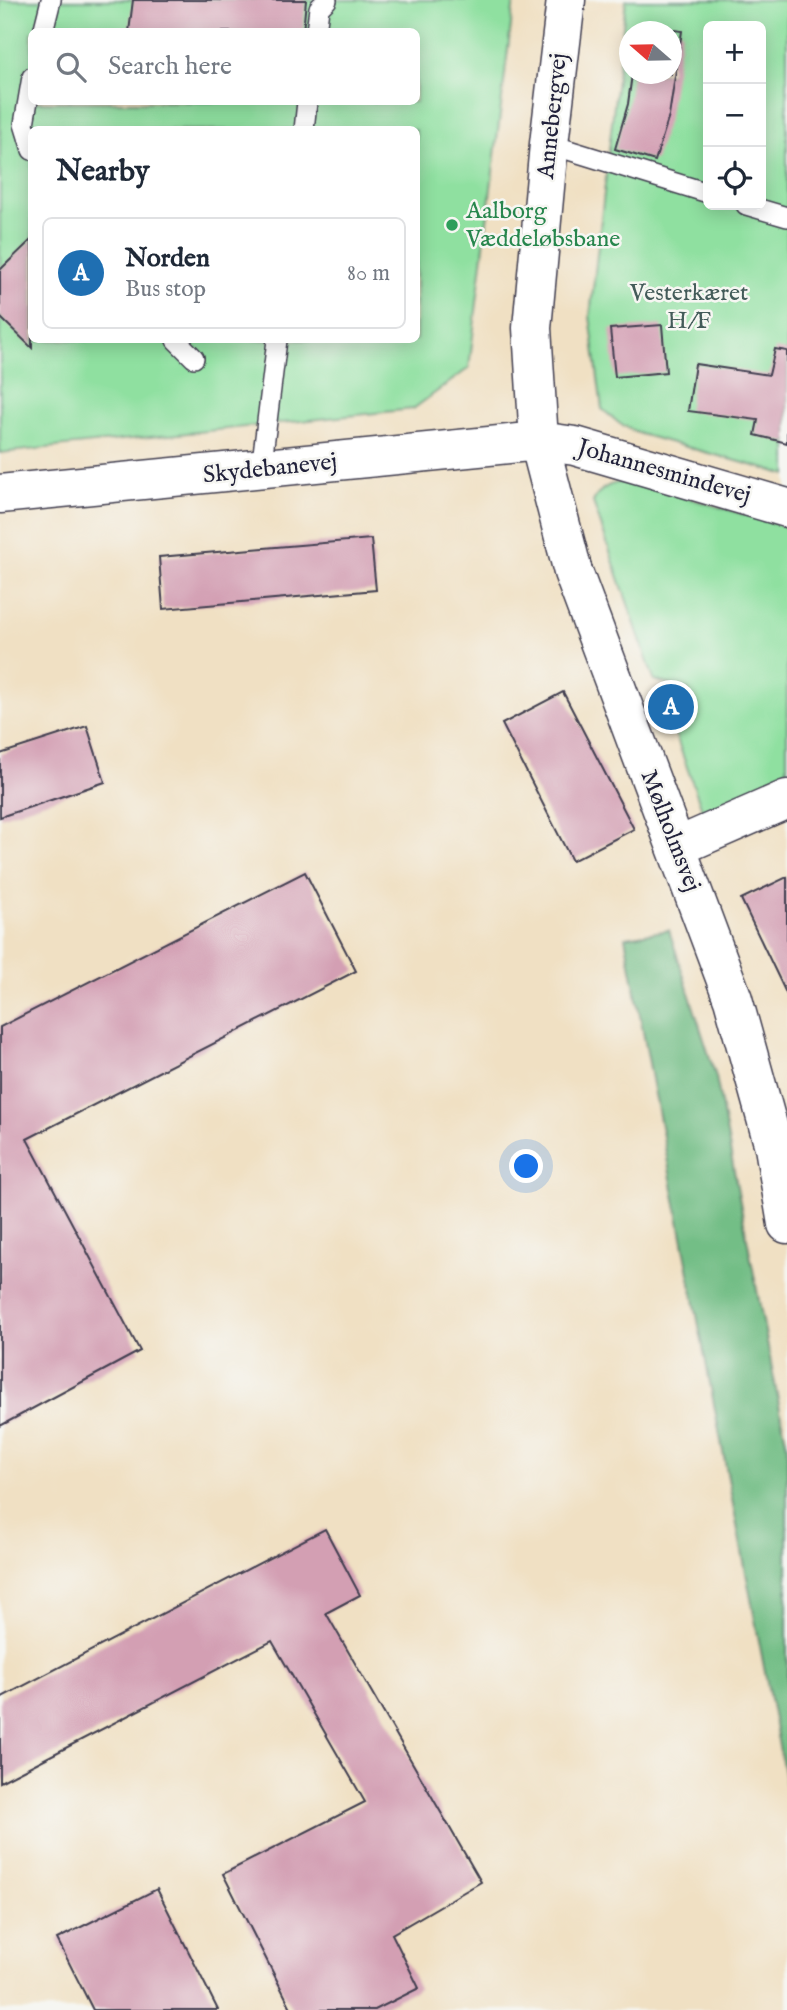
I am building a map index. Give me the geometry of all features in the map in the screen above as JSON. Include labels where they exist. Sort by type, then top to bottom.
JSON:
[{"type":"street","name":"Annebergvej","points":[[539,441],[532,328],[566,0]]},
{"type":"street","name":"Skydebanevej","points":[[0,494],[539,441]]},
{"type":"street","name":"Johannesmindevej","points":[[539,441],[575,446],[787,508]]},
{"type":"street","name":"Mølholmsvej","points":[[539,441],[573,572],[733,999],[774,1147],[787,1224]]},
{"type":"street","points":[[677,848],[787,799]]},
{"type":"lane","points":[[44,28],[51,0]]},
{"type":"lane","points":[[316,28],[319,8],[327,0]]},
{"type":"lane","points":[[28,100],[24,124],[28,137]]},
{"type":"lane","points":[[304,126],[307,105]]},
{"type":"lane","points":[[549,144],[703,191]]},
{"type":"lane","points":[[763,210],[787,217]]},
{"type":"lane","points":[[179,343],[194,358]]},
{"type":"lane","points":[[261,470],[277,343]]},
{"type":"green space","name":"Aalborg Væddeløbsbane","points":[[0,0],[514,0],[469,368],[413,409],[0,453]]},
{"type":"green space","name":"Vesterkæret H/F","points":[[626,0],[787,0],[787,475],[640,434],[620,424],[602,409],[590,316],[619,61],[619,84],[682,84],[682,21],[624,21]]},
{"type":"green space","points":[[630,481],[787,527],[787,780],[704,815],[672,725],[693,707],[688,690],[654,680],[593,502],[608,486]]},
{"type":"green space","points":[[669,930],[716,1077],[787,1446],[787,1788],[625,937]]},
{"type":"building","points":[[133,0],[306,0],[303,28],[130,28]]},
{"type":"building","points":[[631,84],[674,84],[669,116],[655,161],[615,149]]},
{"type":"building","points":[[28,243],[28,343],[32,343],[32,348],[0,317],[0,270]]},
{"type":"building","points":[[662,325],[666,372],[615,377],[610,329]]},
{"type":"building","points":[[775,349],[787,351],[787,443],[755,435],[758,420],[688,411],[695,364],[769,375]]},
{"type":"building","points":[[371,539],[376,590],[163,609],[159,557]]},
{"type":"building","points":[[563,692],[634,829],[572,861],[502,724]]},
{"type":"building","points":[[87,726],[105,782],[0,817],[0,754]]},
{"type":"building","points":[[305,872],[356,971],[27,1139],[140,1351],[0,1426],[0,1027]]},
{"type":"building","points":[[787,877],[787,995],[741,899]]},
{"type":"building","points":[[325,1529],[360,1595],[326,1613],[481,1882],[392,1934],[419,1988],[375,2010],[292,2010],[223,1874],[365,1802],[272,1641],[0,1782],[0,1698]]},
{"type":"building","points":[[157,1889],[218,2010],[93,2010],[57,1939]]},
{"type":"place","name":"Aalborg Væddeløbsbane","points":[[452,225]]},
{"type":"place","name":"Norden","points":[[671,707]]}]
